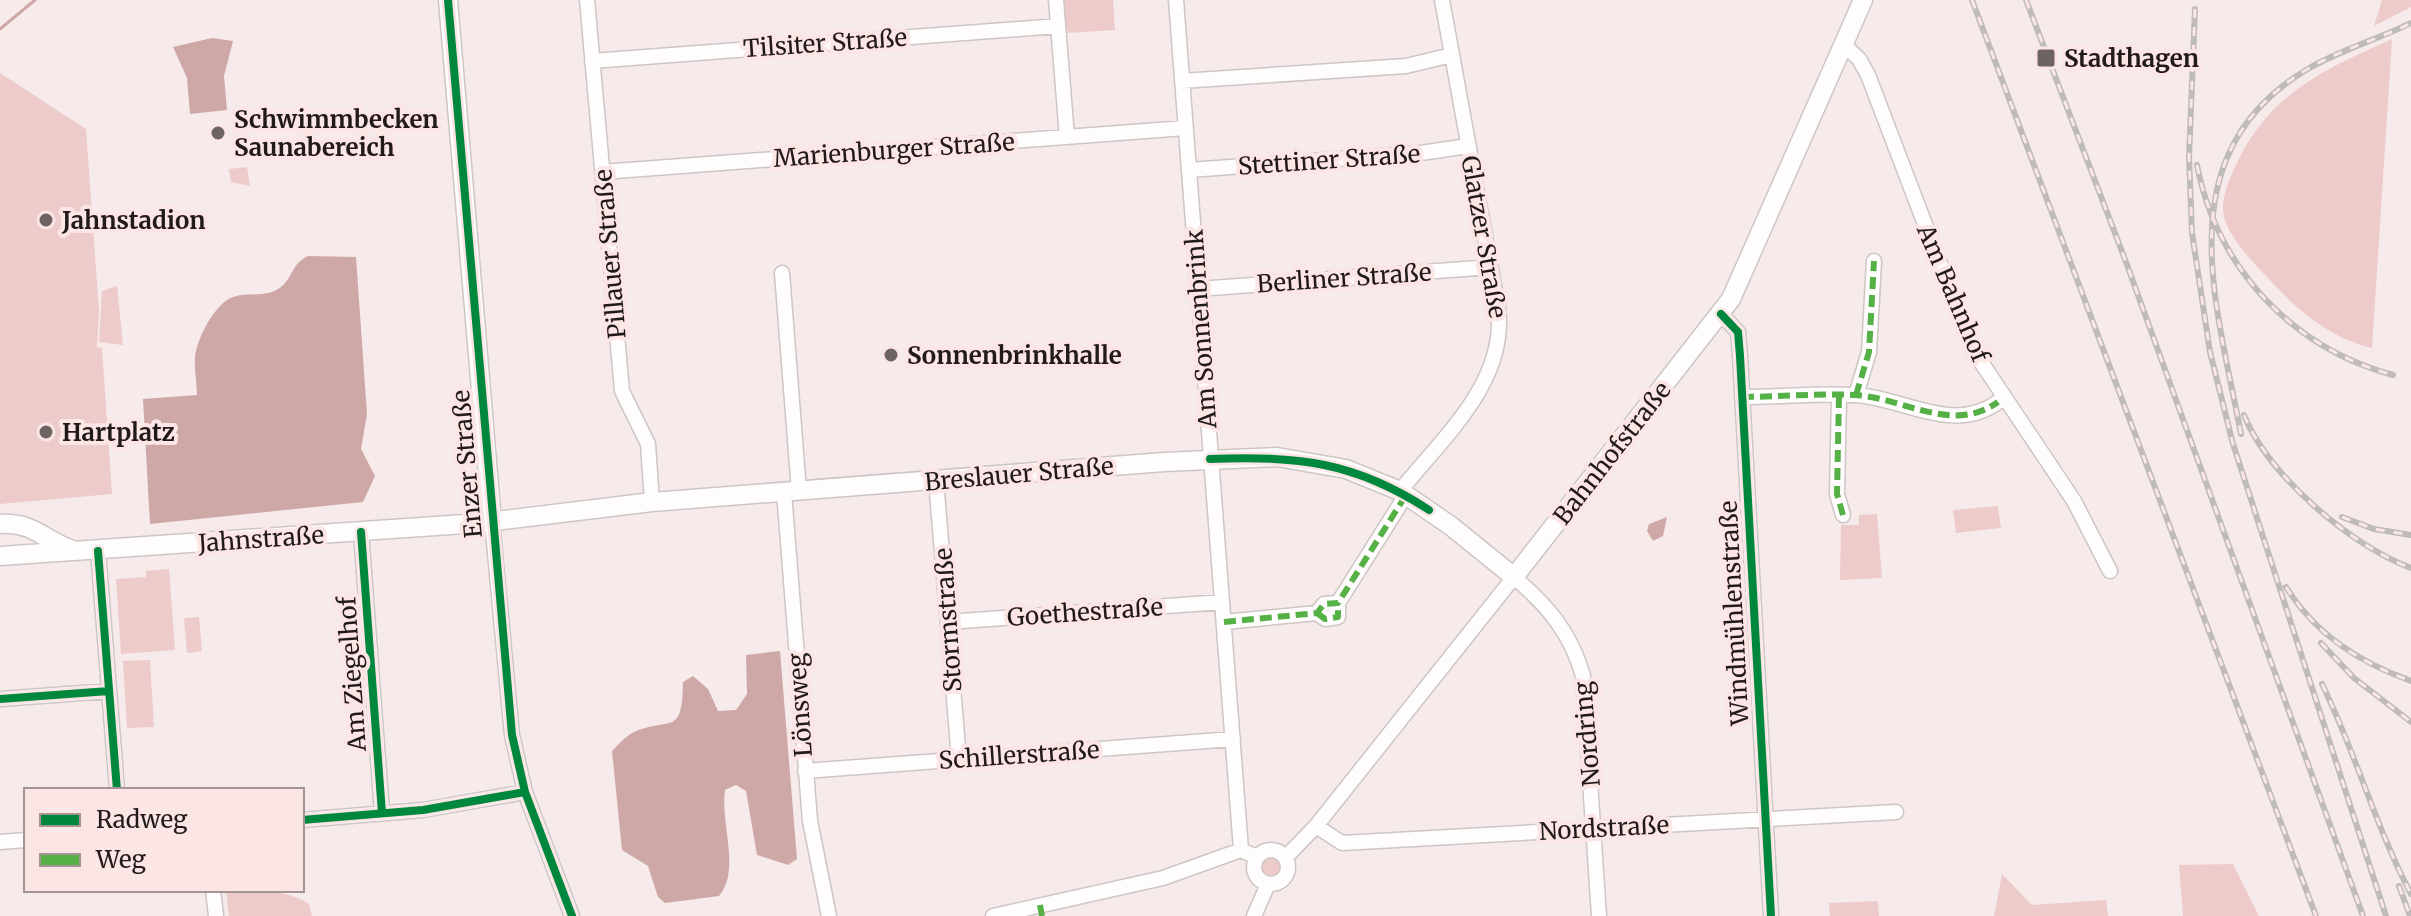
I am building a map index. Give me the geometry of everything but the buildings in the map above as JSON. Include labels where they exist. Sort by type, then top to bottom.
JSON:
[{"type":"main road","name":"Enzer Straße","points":[[448,0],[492,521]]},
{"type":"main road","name":"Bahnhofstraße","points":[[1514,577],[1721,314],[1741,279],[1863,0]]},
{"type":"main road","name":"Breslauer Straße","points":[[492,521],[652,502],[1210,459],[1277,457],[1346,469],[1403,493],[1514,577]]},
{"type":"main road","name":"Jahnstraße","points":[[0,556],[78,553],[492,521]]},
{"type":"main road","points":[[0,524],[18,523],[78,553]]},
{"type":"main road","points":[[30,554],[37,548],[38,532]]},
{"type":"street","name":"Pillauer Straße","points":[[587,0],[622,391],[648,444],[652,502]]},
{"type":"street","points":[[1056,0],[1067,137]]},
{"type":"street","name":"Am Sonnenbrink","points":[[1176,0],[1241,850]]},
{"type":"street","name":"Glatzer Straße","points":[[1224,622],[1317,613],[1324,604],[1338,603],[1403,493],[1478,394],[1493,368],[1500,330],[1442,0]]},
{"type":"street","name":"Tilsiter Straße","points":[[592,61],[1058,26]]},
{"type":"street","name":"Am Bahnhof","points":[[1844,45],[1859,59],[1868,75],[1973,350],[2074,501],[2110,571]]},
{"type":"street","points":[[1182,81],[1406,66],[1452,55]]},
{"type":"street","name":"Marienburger Straße","points":[[602,172],[1185,128]]},
{"type":"street","name":"Stettiner Straße","points":[[1189,170],[1421,153],[1468,146]]},
{"type":"street","points":[[1856,395],[1869,352],[1874,315],[1874,261]]},
{"type":"street","name":"Berliner Straße","points":[[1198,289],[1491,267]]},
{"type":"street","name":"Lönsweg","points":[[782,273],[805,771],[816,862],[829,916]]},
{"type":"street","name":"Windmühlenstraße","points":[[1721,314],[1738,332],[1771,916]]},
{"type":"street","points":[[1742,397],[1856,395],[1932,415],[1981,413],[1998,402]]},
{"type":"street","points":[[1839,396],[1837,494],[1843,515]]},
{"type":"street","name":"Stormstraße","points":[[936,480],[959,760]]},
{"type":"street","name":"Enzer Straße","points":[[492,521],[508,702],[525,792],[572,916]]},
{"type":"street","name":"Am Ziegelhof","points":[[361,532],[382,813]]},
{"type":"street","points":[[98,551],[117,788]]},
{"type":"street","name":"Bahnhofstraße","points":[[1285,858],[1316,826],[1514,577]]},
{"type":"street","name":"Nordring","points":[[1514,577],[1560,623],[1578,655],[1587,698],[1599,916]]},
{"type":"street","name":"Goethestraße","points":[[948,622],[1222,602]]},
{"type":"street","points":[[0,699],[109,691]]},
{"type":"street","name":"Schillerstraße","points":[[805,771],[1233,739]]},
{"type":"street","points":[[304,820],[382,813],[525,792]]},
{"type":"street","name":"Nordstraße","points":[[1316,826],[1342,843],[1896,812]]},
{"type":"street","points":[[0,842],[24,840]]},
{"type":"street","points":[[993,916],[1041,910],[1163,878],[1241,850],[1257,857]]},
{"type":"street","points":[[1271,850],[1285,858],[1286,874],[1279,883],[1268,884],[1255,874],[1257,857],[1271,850]]},
{"type":"street","points":[[1254,916],[1268,884]]},
{"type":"street","points":[[213,892],[216,916]]},
{"type":"shaded area","points":[[1063,0],[1113,0],[1115,30],[1066,33]]},
{"type":"shaded area","points":[[2382,0],[2411,0],[2411,7],[2374,26]]},
{"type":"shaded area","points":[[212,38],[233,41],[224,76],[227,110],[190,114],[187,78],[173,47]]},
{"type":"shaded area","points":[[2392,39],[2372,348],[2328,330],[2290,300],[2234,238],[2225,221],[2223,206],[2229,182],[2249,140],[2282,102],[2322,73]]},
{"type":"shaded area","name":"Jahnstadion","points":[[0,73],[86,129],[99,311],[97,347],[102,348],[112,494],[0,504]]},
{"type":"shaded area","points":[[247,167],[250,186],[231,182],[229,169]]},
{"type":"shaded area","points":[[308,256],[356,257],[367,414],[361,449],[375,476],[363,502],[150,524],[143,399],[197,395],[196,350],[213,314],[233,297],[264,294],[281,287],[298,263]]},
{"type":"shaded area","points":[[117,286],[123,345],[99,342],[102,291]]},
{"type":"shaded area","points":[[1998,506],[2001,528],[1956,533],[1953,510]]},
{"type":"shaded area","points":[[1877,514],[1882,578],[1840,580],[1841,525],[1859,525],[1859,515]]},
{"type":"shaded area","points":[[1667,517],[1663,536],[1653,541],[1647,531],[1649,524]]},
{"type":"shaded area","points":[[169,569],[175,650],[121,654],[116,579],[146,577],[146,571]]},
{"type":"shaded area","points":[[199,617],[202,651],[187,653],[184,618]]},
{"type":"shaded area","points":[[780,651],[797,859],[788,865],[757,855],[746,791],[736,785],[725,790],[729,873],[719,896],[665,903],[658,897],[648,866],[622,850],[612,751],[632,733],[677,718],[683,682],[693,676],[708,689],[718,711],[736,710],[747,694],[746,655]]},
{"type":"shaded area","points":[[150,660],[154,727],[127,728],[123,661]]},
{"type":"shaded area","points":[[1267,857],[1275,857],[1281,867],[1275,877],[1267,877],[1261,871],[1261,863]]},
{"type":"shaded area","points":[[2233,864],[2259,916],[2183,916],[2179,865]]},
{"type":"shaded area","points":[[2002,874],[2032,905],[2106,900],[2108,916],[1994,916]]},
{"type":"shaded area","points":[[226,892],[291,895],[309,904],[312,916],[229,916]]},
{"type":"shaded area","points":[[1878,901],[1879,916],[1830,916],[1829,903]]},
{"type":"waterway","points":[[0,29],[35,0]]},
{"type":"railway","points":[[1972,0],[2316,916]]},
{"type":"railway","points":[[2026,0],[2126,262],[2363,916]]},
{"type":"railway","points":[[2195,9],[2189,157],[2192,233],[2210,352],[2233,444],[2386,916]]},
{"type":"railway","points":[[2241,434],[2221,335],[2214,285],[2212,236],[2217,189],[2233,145],[2262,105],[2306,70],[2411,23]]},
{"type":"railway","points":[[2197,165],[2207,202],[2222,237],[2241,270],[2265,298],[2292,324],[2323,345],[2356,362],[2393,375]]},
{"type":"railway","points":[[2244,415],[2272,461],[2314,506],[2363,543],[2411,568]]},
{"type":"railway","points":[[2342,517],[2374,529],[2411,535]]},
{"type":"railway","points":[[2286,587],[2311,619],[2340,645],[2374,665],[2411,681]]},
{"type":"railway","points":[[2321,643],[2354,678],[2411,722]]},
{"type":"railway","points":[[2322,684],[2411,894]]},
{"type":"railway","points":[[2399,886],[2410,916]]},
{"type":"marked path","points":[[1856,395],[1869,352],[1874,261]]},
{"type":"marked path","points":[[1742,397],[1854,395],[1945,415],[1981,411],[1998,402]]},
{"type":"marked path","points":[[1839,396],[1837,494],[1843,515]]},
{"type":"marked path","points":[[1224,622],[1317,613],[1324,604],[1338,603],[1406,495]]},
{"type":"marked path","points":[[1317,613],[1325,619],[1338,617],[1338,603]]},
{"type":"marked path","points":[[1040,905],[1042,916]]},
{"type":"cycle path","points":[[448,0],[512,735],[525,792],[572,916]]},
{"type":"cycle path","points":[[1721,314],[1738,332],[1740,356],[1771,916]]},
{"type":"cycle path","points":[[1210,459],[1270,459],[1324,465],[1376,481],[1429,510]]},
{"type":"cycle path","points":[[361,532],[382,813]]},
{"type":"cycle path","points":[[98,551],[117,788]]},
{"type":"cycle path","points":[[0,699],[109,691]]},
{"type":"cycle path","points":[[304,820],[423,810],[525,792]]},
{"type":"place","name":"Stadthagen","points":[[2046,58]]},
{"type":"place","name":"Schwimmbecken Saunabereich","points":[[218,133]]},
{"type":"place","name":"Jahnstadion","points":[[46,220]]},
{"type":"place","name":"Sonnenbrinkhalle","points":[[891,355]]},
{"type":"place","name":"Hartplatz","points":[[46,432]]}]
